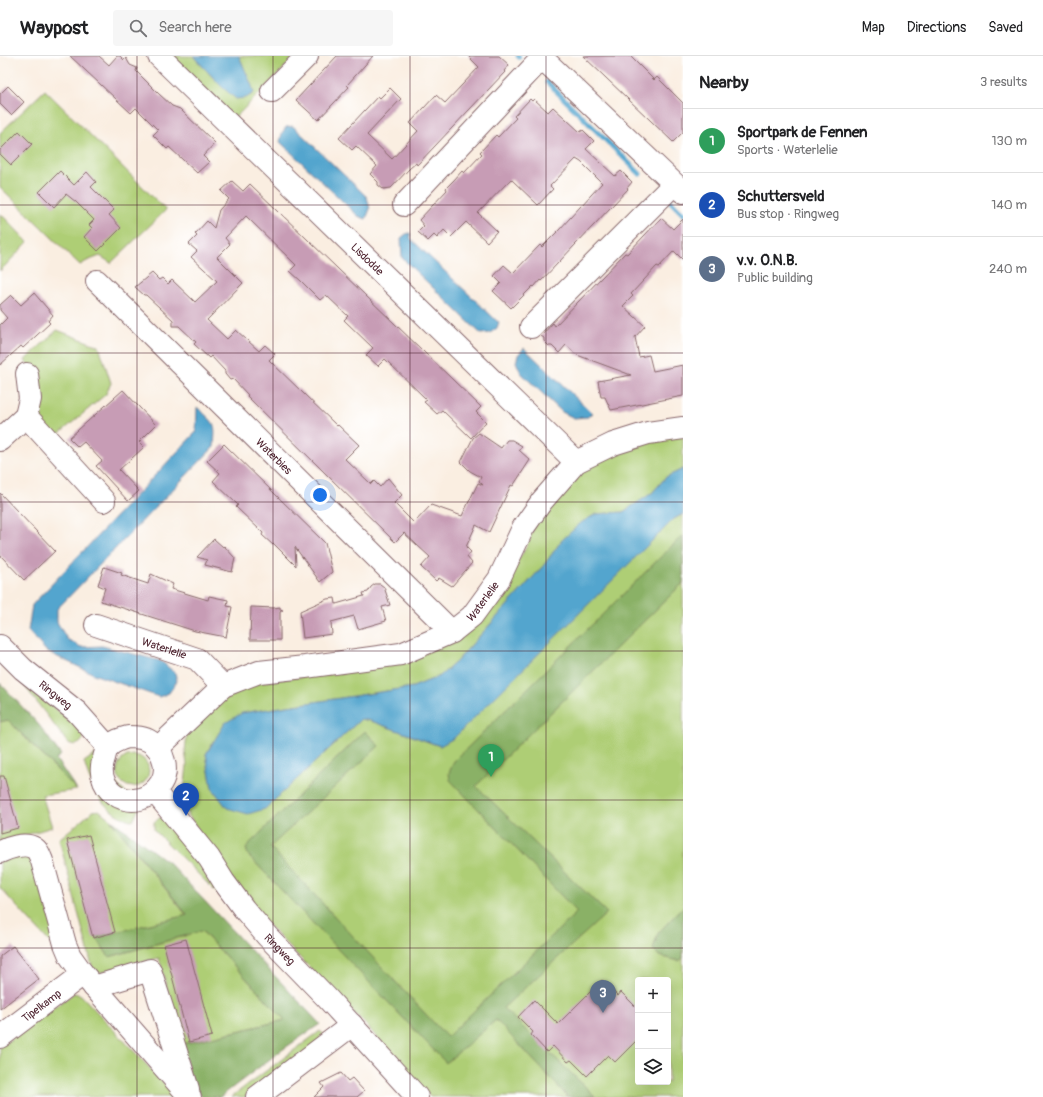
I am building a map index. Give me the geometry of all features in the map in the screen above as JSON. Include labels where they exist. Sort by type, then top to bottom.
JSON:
[{"type":"street","name":"Lisdodde","points":[[159,56],[576,462]]},
{"type":"street","points":[[272,91],[307,56]]},
{"type":"street","points":[[404,205],[541,57],[678,188],[531,327]]},
{"type":"street","name":"Waterbies","points":[[97,281],[452,632]]},
{"type":"street","points":[[0,440],[26,416],[30,399],[27,374]]},
{"type":"street","points":[[26,416],[104,501]]},
{"type":"street","name":"Waterlelie","points":[[158,748],[223,686],[259,672],[401,654],[452,632],[472,616],[499,579],[523,528],[542,501],[576,462],[613,444],[641,435],[683,428]]},
{"type":"street","name":"Waterlelie","points":[[96,625],[196,659],[223,686]]},
{"type":"street","name":"Ringweg","points":[[0,646],[23,669],[77,712],[108,747]]},
{"type":"street","points":[[128,737],[140,737],[151,742],[158,748],[164,759],[165,768],[164,779],[155,792],[144,799],[130,800],[112,793],[106,786],[101,772],[102,762],[108,747],[118,740],[128,737]]},
{"type":"street","name":"Ringweg","points":[[155,792],[209,858],[224,882],[244,909],[417,1097]]},
{"type":"street","points":[[0,852],[15,846],[29,846],[34,848],[39,854],[65,944],[70,956],[88,980],[190,1097]]},
{"type":"street","points":[[88,980],[150,970],[190,1097]]},
{"type":"street","name":"Tipelkamp","points":[[0,1037],[88,980]]},
{"type":"street","points":[[257,1097],[352,1025]]},
{"type":"green space","points":[[167,56],[193,56],[221,86],[243,65],[239,56],[296,56],[233,120]]},
{"type":"green space","points":[[45,90],[166,210],[111,263],[100,256],[80,265],[0,187],[0,133]]},
{"type":"green space","points":[[0,213],[28,242],[0,271]]},
{"type":"green space","points":[[57,330],[99,346],[111,383],[106,394],[59,434],[48,430],[34,410],[35,379],[25,360]]},
{"type":"green space","points":[[683,430],[683,469],[666,477],[652,493],[632,507],[623,512],[596,514],[562,540],[544,565],[456,662],[440,676],[413,687],[242,713],[212,743],[206,754],[212,788],[227,808],[265,809],[361,719],[371,721],[440,746],[674,519],[683,514],[683,1097],[430,1097],[365,1024],[256,913],[241,894],[185,810],[178,804],[184,792],[187,765],[185,751],[187,733],[233,686],[337,672],[487,611],[527,546],[537,518],[573,472],[607,448]]},
{"type":"green space","points":[[683,535],[683,583],[476,786],[607,913],[503,1008],[595,1096],[568,1097],[496,1020],[446,1063],[248,855],[246,849],[250,843],[365,731],[379,746],[270,847],[447,1037],[577,912],[450,780],[449,773],[454,761]]},
{"type":"green space","points":[[20,680],[82,730],[83,738],[80,743],[74,745],[67,742]]},
{"type":"green space","points":[[0,683],[39,725],[61,755],[56,759],[77,790],[8,720],[0,722]]},
{"type":"green space","points":[[8,720],[77,790],[42,795],[52,827],[0,843],[0,722]]},
{"type":"green space","points":[[97,753],[95,764],[140,806],[133,821],[118,815],[110,809],[95,791],[84,762]]},
{"type":"green space","points":[[133,755],[139,756],[146,762],[149,771],[148,777],[142,784],[133,787],[127,786],[120,780],[117,771],[118,765],[124,758]]},
{"type":"green space","points":[[99,810],[110,819],[187,916],[96,937],[109,957],[202,931],[285,1020],[182,1044],[159,958],[94,974],[59,839],[93,811]]},
{"type":"green space","points":[[161,817],[165,818],[204,867],[227,903],[154,830],[154,822]]},
{"type":"green space","points":[[110,819],[169,863],[320,1024],[282,1050],[220,1097],[202,1097],[192,1086],[182,1044],[285,1020],[202,931],[109,957],[96,937],[187,915]]},
{"type":"green space","points":[[30,855],[63,957],[0,888],[0,859]]},
{"type":"green space","points":[[683,907],[683,958],[679,961],[659,956],[653,949],[658,933]]},
{"type":"green space","points":[[74,993],[81,995],[177,1097],[0,1097],[0,1047]]},
{"type":"green space","points":[[320,1031],[327,1037],[245,1097],[231,1097]]},
{"type":"water","points":[[193,56],[239,56],[254,93],[246,98],[236,99],[221,86]]},
{"type":"water","points":[[293,126],[367,197],[370,209],[366,219],[358,216],[280,142],[282,133],[286,127]]},
{"type":"water","points":[[410,233],[411,239],[499,322],[497,328],[490,333],[481,334],[402,258],[401,238]]},
{"type":"water","points":[[524,348],[592,413],[588,417],[574,418],[562,412],[521,373],[516,362],[518,355]]},
{"type":"water","points":[[197,407],[208,417],[215,428],[214,447],[57,609],[57,622],[67,639],[81,647],[102,646],[161,661],[175,673],[177,681],[169,693],[159,697],[96,675],[47,652],[28,631],[32,605],[196,432]]},
{"type":"water","points":[[683,469],[683,514],[674,519],[454,738],[440,746],[371,721],[361,719],[265,809],[248,814],[227,808],[212,788],[206,754],[225,723],[242,713],[413,687],[440,676],[456,662],[544,565],[562,540],[582,522],[596,514],[623,512],[652,493],[666,477]]},
{"type":"building","points":[[70,56],[99,56],[109,65],[117,56],[120,56],[124,60],[126,58],[130,65],[137,68],[136,71],[159,94],[172,106],[180,109],[215,143],[203,156],[209,162],[197,173],[169,147],[167,149],[153,135],[158,130],[136,108],[131,113]]},
{"type":"building","points":[[337,56],[373,56],[347,85],[349,87],[318,120],[296,100]]},
{"type":"building","points":[[468,56],[499,56],[509,65],[504,71],[505,72],[417,165],[416,163],[410,168],[391,188],[383,189],[370,174],[377,166],[356,146],[352,150],[339,138],[378,96],[380,98],[390,88],[401,99],[367,135],[392,159],[418,131],[410,123],[436,95],[445,103],[479,67]]},
{"type":"building","points":[[583,56],[630,56],[654,80],[657,77],[683,103],[683,132],[673,142]]},
{"type":"building","points":[[8,86],[24,102],[11,115],[0,104],[0,94]]},
{"type":"building","points":[[530,99],[532,101],[534,99],[548,112],[553,107],[580,132],[583,130],[594,141],[586,149],[615,176],[621,171],[632,182],[627,188],[628,189],[541,281],[540,280],[534,287],[533,286],[511,308],[493,291],[501,283],[494,276],[504,265],[513,273],[540,245],[542,247],[559,230],[602,183],[581,162],[576,159],[550,186],[553,189],[538,205],[511,179],[478,213],[497,231],[487,242],[466,222],[451,237],[444,230],[437,238],[434,235],[428,241],[418,232],[424,226],[419,220],[447,190],[446,188],[462,171],[464,173],[482,154],[480,152],[496,135],[498,137],[516,118],[514,116]]},
{"type":"building","points":[[19,131],[32,144],[11,165],[0,154],[0,150]]},
{"type":"building","points":[[60,171],[74,185],[87,172],[96,182],[91,187],[114,210],[109,215],[121,228],[98,251],[84,237],[92,228],[89,225],[94,220],[76,202],[66,194],[54,207],[39,192]]},
{"type":"building","points":[[232,181],[243,191],[250,184],[481,407],[476,412],[486,422],[471,438],[442,410],[437,414],[424,402],[427,400],[385,359],[378,366],[366,355],[373,348],[344,320],[348,316],[326,295],[320,300],[290,271],[296,265],[246,216],[225,238],[230,244],[217,257],[243,283],[207,320],[227,339],[236,330],[259,351],[265,345],[275,354],[269,360],[337,426],[338,425],[359,445],[345,459],[371,484],[374,481],[380,487],[388,478],[402,495],[394,503],[414,523],[431,505],[462,516],[478,483],[483,485],[479,481],[481,477],[470,471],[461,462],[473,438],[479,433],[501,448],[507,440],[512,440],[522,446],[519,450],[530,460],[513,486],[511,485],[489,532],[476,525],[466,547],[471,552],[467,557],[472,563],[452,586],[439,578],[436,581],[421,567],[430,557],[404,533],[395,542],[247,396],[248,395],[233,379],[230,380],[225,374],[225,371],[211,356],[209,358],[194,344],[196,342],[179,326],[173,326],[173,320],[135,287],[152,273],[159,280],[162,278],[168,284],[172,280],[195,302],[217,281],[191,257],[197,251],[189,244],[197,236],[195,234],[207,221],[214,228],[219,210],[229,199],[221,191]]},
{"type":"building","points":[[661,218],[673,229],[683,219],[683,260],[674,251],[659,267],[657,266],[631,294],[633,296],[623,306],[645,326],[635,337],[639,357],[649,355],[653,371],[683,365],[683,396],[611,410],[605,397],[601,397],[598,381],[631,375],[577,355],[566,345],[559,353],[552,346],[549,346],[541,336],[553,323],[555,326]]},
{"type":"building","points":[[34,293],[53,315],[48,321],[50,323],[23,348],[21,346],[0,365],[0,325],[7,318],[0,310],[0,305],[11,295],[21,305]]},
{"type":"building","points":[[123,390],[156,425],[139,442],[144,447],[119,470],[139,491],[128,501],[96,466],[102,461],[84,442],[78,447],[69,438]]},
{"type":"building","points":[[224,444],[325,543],[332,572],[320,582],[295,547],[296,566],[274,544],[273,545],[262,535],[263,533],[236,507],[238,505],[213,481],[220,473],[207,461]]},
{"type":"building","points":[[0,493],[55,551],[24,580],[0,555]]},
{"type":"building","points":[[214,539],[223,547],[224,546],[235,558],[232,572],[205,565],[207,560],[197,557]]},
{"type":"building","points":[[104,567],[122,573],[121,575],[148,584],[151,574],[173,584],[171,589],[208,600],[209,596],[228,600],[227,606],[232,607],[226,637],[195,631],[101,601],[105,588],[98,585]]},
{"type":"building","points":[[375,584],[380,584],[384,587],[390,605],[382,607],[386,621],[358,629],[354,616],[331,622],[332,634],[303,638],[300,611],[327,599],[335,598],[336,604],[364,596],[363,593],[368,592]]},
{"type":"building","points":[[251,607],[280,607],[280,609],[283,610],[280,612],[280,640],[250,640]]},
{"type":"building","points":[[0,776],[4,776],[18,828],[0,833]]},
{"type":"building","points":[[89,835],[115,932],[93,938],[67,840]]},
{"type":"building","points":[[186,939],[212,1036],[189,1042],[164,945]]},
{"type":"building","points":[[13,946],[39,979],[0,1009],[0,956]]},
{"type":"building","points":[[602,980],[618,996],[621,992],[635,1006],[635,1042],[615,1062],[608,1055],[587,1076],[571,1060],[568,1062],[553,1046],[547,1052],[531,1035],[533,1032],[518,1017],[534,1000],[558,1024]]},
{"type":"building","points":[[341,1073],[348,1081],[352,1078],[364,1091],[357,1097],[314,1097],[324,1087],[321,1083]]},
{"type":"waterway","points":[[547,82],[640,174]]},
{"type":"waterway","points":[[668,199],[683,214]]},
{"type":"place","name":"Sportpark de Fennen","points":[[491,777]]},
{"type":"place","name":"Schuttersveld","points":[[186,816]]},
{"type":"place","name":"v.v. O.N.B.","points":[[603,1013]]}]
